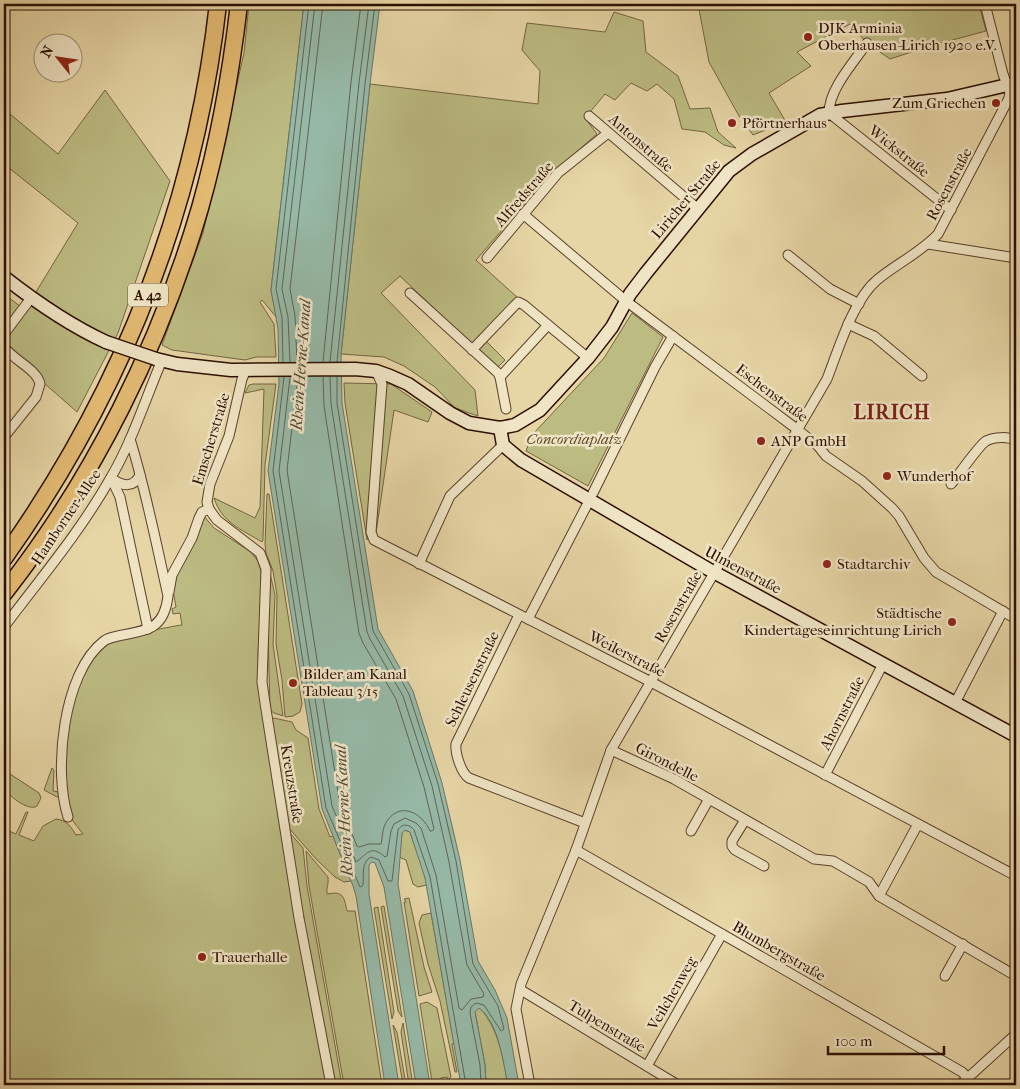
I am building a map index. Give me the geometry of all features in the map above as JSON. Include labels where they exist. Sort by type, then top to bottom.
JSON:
[{"type":"highway","name":"A 42","points":[[4,558],[54,484],[86,428],[123,352],[155,277],[180,200],[200,122],[213,51],[218,4]]},
{"type":"highway","name":"A 42","points":[[4,593],[37,548],[105,437],[134,380],[170,294],[200,208],[220,127],[233,55],[239,4]]},
{"type":"street","points":[[985,4],[1003,74],[1012,84]]},
{"type":"street","points":[[829,113],[832,94],[867,43]]},
{"type":"street","name":"Liricher Straße","points":[[500,428],[514,425],[540,410],[588,358],[612,327],[636,286],[741,161],[813,118],[829,113],[946,99],[1012,84]]},
{"type":"street","name":"Rosenstraße","points":[[530,1085],[516,1009],[523,979],[576,850],[612,750],[827,379],[848,324],[859,304],[876,281],[928,244],[938,234],[1009,98],[1012,84]]},
{"type":"street","name":"Wickstraße","points":[[829,113],[951,210]]},
{"type":"street","name":"Antonstraße","points":[[589,116],[698,210]]},
{"type":"street","name":"Alfredstraße","points":[[487,258],[558,173],[608,133]]},
{"type":"street","name":"Eschenstraße","points":[[523,214],[626,301],[798,430],[826,456],[862,481],[899,516],[924,558],[936,572],[1016,619]]},
{"type":"street","points":[[928,244],[1016,258]]},
{"type":"street","points":[[788,255],[830,289],[859,304]]},
{"type":"street","points":[[4,277],[30,298],[66,321],[102,340],[159,360],[199,367],[246,370],[346,369],[376,371],[408,384],[463,420],[478,425],[500,428],[504,445],[450,496],[419,564]]},
{"type":"street","points":[[410,293],[500,377],[506,409]]},
{"type":"street","points":[[4,334],[30,298]]},
{"type":"street","points":[[472,350],[516,303],[524,305],[588,358]]},
{"type":"street","points":[[848,324],[874,336],[922,376]]},
{"type":"street","points":[[500,377],[548,325]]},
{"type":"street","points":[[528,619],[673,336]]},
{"type":"street","points":[[4,347],[10,355],[36,374],[40,384],[36,397],[4,437]]},
{"type":"street","name":"Hamborner Allee","points":[[4,627],[81,526],[111,478],[130,439],[159,360]]},
{"type":"street","name":"Emscherstraße","points":[[148,629],[155,627],[162,620],[172,575],[192,538],[202,512],[209,509],[207,502],[208,491],[229,436],[242,379],[246,370]]},
{"type":"street","name":"Weilerstraße","points":[[376,371],[382,384],[371,535],[374,540],[650,682],[1016,876]]},
{"type":"street","points":[[951,484],[985,442],[998,438],[1016,441]]},
{"type":"street","points":[[130,439],[168,597]]},
{"type":"street","name":"Ulmenstraße","points":[[504,445],[521,460],[591,497],[714,572],[1016,736]]},
{"type":"street","points":[[111,478],[121,484],[128,485],[134,483],[140,475]]},
{"type":"street","points":[[68,817],[62,788],[61,770],[66,716],[74,683],[95,650],[106,639],[148,629],[120,497],[111,478]]},
{"type":"street","name":"Kreuzstraße","points":[[209,509],[213,517],[222,525],[260,552],[266,569],[262,682],[264,703],[299,918],[331,1085]]},
{"type":"street","points":[[954,703],[1003,611]]},
{"type":"street","name":"Schleusenstraße","points":[[519,614],[456,744],[456,749],[464,774],[469,778],[585,823]]},
{"type":"street","name":"Ahornstraße","points":[[825,775],[883,664]]},
{"type":"street","name":"Girondelle","points":[[612,750],[668,776],[814,859],[830,860],[869,882],[879,896],[1016,976]]},
{"type":"street","name":"Girondelle","points":[[692,830],[710,799]]},
{"type":"street","points":[[745,820],[732,841],[732,846],[735,850],[764,866]]},
{"type":"street","points":[[879,896],[918,824]]},
{"type":"street","name":"Blumbergstraße","points":[[576,850],[962,1072],[968,1078]]},
{"type":"street","name":"Veilchenweg","points":[[647,1066],[722,934]]},
{"type":"street","points":[[945,976],[963,944]]},
{"type":"street","name":"Tulpenstraße","points":[[521,990],[678,1085]]},
{"type":"street","points":[[960,1085],[1016,1034]]},
{"type":"green space","points":[[249,4],[304,4],[271,290],[277,318],[262,300],[260,302],[274,324],[276,357],[256,357],[245,360],[172,350],[162,345],[203,233],[244,53]]},
{"type":"green space","points":[[698,4],[979,4],[986,31],[890,59],[867,43],[850,24],[797,52],[811,66],[769,93],[786,122],[753,135],[739,116],[709,62]]},
{"type":"green space","points":[[614,12],[643,21],[646,52],[678,76],[690,109],[710,108],[718,132],[736,148],[724,145],[705,132],[682,129],[674,99],[657,84],[647,91],[631,83],[615,100],[605,94],[585,118],[597,134],[549,176],[476,260],[518,298],[483,338],[505,360],[497,368],[400,276],[381,293],[475,390],[478,416],[455,408],[435,387],[404,366],[384,357],[341,354],[370,84],[538,104],[540,71],[522,50],[527,23],[605,32]]},
{"type":"green space","points":[[105,90],[170,181],[118,333],[77,412],[44,383],[4,343],[4,294],[25,310],[78,223],[4,164],[4,109],[58,154]]},
{"type":"green space","name":"Concordiaplatz","points":[[632,313],[663,337],[588,486],[526,451],[532,435],[604,358]]},
{"type":"green space","points":[[344,383],[391,384],[432,412],[428,422],[394,410],[376,533],[367,540],[345,403]]},
{"type":"green space","points":[[276,384],[265,465],[262,542],[227,519],[217,507],[214,498],[255,518],[260,507],[264,389],[245,393],[249,385]]},
{"type":"green space","points":[[267,494],[269,494],[302,704],[300,712],[293,716],[285,717],[282,680],[276,644],[277,595],[273,571],[266,553],[265,544]]},
{"type":"green space","points":[[203,515],[214,528],[251,552],[258,561],[261,570],[261,623],[258,653],[261,703],[329,1085],[4,1085],[4,829],[16,834],[26,812],[28,812],[19,835],[34,841],[43,826],[56,819],[66,822],[76,835],[83,834],[72,820],[68,811],[65,798],[63,765],[68,711],[76,683],[89,661],[105,643],[128,636],[182,625],[180,613],[173,614],[172,609],[176,607],[173,579]]},
{"type":"green space","points":[[266,556],[275,595],[273,644],[283,716],[270,710]]},
{"type":"green space","points":[[272,719],[292,722],[296,730],[308,738],[319,809],[330,837],[333,836],[351,881],[344,882],[335,877],[287,826]]},
{"type":"green space","points":[[52,768],[54,770],[53,791],[59,792],[60,795],[57,797],[44,790]]},
{"type":"green space","points":[[4,770],[39,793],[41,798],[37,806],[29,807],[24,805],[9,794],[4,786]]},
{"type":"green space","points":[[404,830],[410,832],[427,885],[418,887],[413,884],[406,860],[399,857]]},
{"type":"green space","points":[[290,833],[303,848],[307,886],[342,1085],[332,1085]]},
{"type":"green space","points":[[306,851],[328,877],[327,894],[340,894],[344,898],[347,911],[355,911],[382,1085],[344,1085],[309,886]]},
{"type":"green space","points":[[409,898],[424,967],[432,992],[419,996],[404,902],[406,902],[404,899]]},
{"type":"green space","points":[[384,906],[402,1017],[398,1011],[381,907]]},
{"type":"green space","points":[[378,907],[394,1012],[392,1019],[374,908]]},
{"type":"green space","points":[[431,913],[454,1043],[452,1044],[457,1072],[455,1072],[440,1001],[428,964],[419,923],[422,915]]},
{"type":"green space","points":[[427,1002],[437,1008],[451,1077],[448,1080],[447,1077],[441,1078],[441,1081],[432,1082],[420,1004]]},
{"type":"green space","points":[[477,1008],[480,1008],[496,1035],[508,1085],[486,1085],[485,1065],[475,1012]]},
{"type":"green space","points":[[403,1023],[413,1085],[409,1085],[401,1032]]},
{"type":"green space","points":[[393,1025],[397,1032],[406,1085],[403,1085]]},
{"type":"water","name":"Rhein-Herne-Kanal","points":[[304,4],[380,4],[341,354],[342,403],[378,629],[413,691],[442,783],[460,860],[478,961],[495,990],[507,1018],[519,1085],[508,1085],[496,1033],[486,1015],[479,1008],[475,1012],[485,1065],[486,1085],[461,1085],[425,878],[410,832],[405,830],[402,833],[398,884],[430,1085],[416,1085],[384,887],[375,863],[372,862],[369,865],[369,894],[399,1085],[385,1085],[356,896],[322,809],[268,471],[279,384],[278,329],[271,290]]},
{"type":"place","name":"DJK Arminia Oberhausen-Lirich 1920 e.V.","points":[[808,37]]},
{"type":"place","name":"Zum Griechen","points":[[996,103]]},
{"type":"place","name":"Pförtnerhaus","points":[[732,123]]},
{"type":"place","name":"ANP GmbH","points":[[761,441]]},
{"type":"place","name":"Wunderhof","points":[[887,476]]},
{"type":"place","name":"Stadtarchiv","points":[[827,564]]},
{"type":"place","name":"Städtische Kindertageseinrichtung Lirich","points":[[952,622]]},
{"type":"place","name":"Bilder am Kanal Tableau 3/15","points":[[293,683]]},
{"type":"place","name":"Trauerhalle","points":[[202,957]]},
{"type":"district","name":"LIRICH","points":[[892,412]]}]
